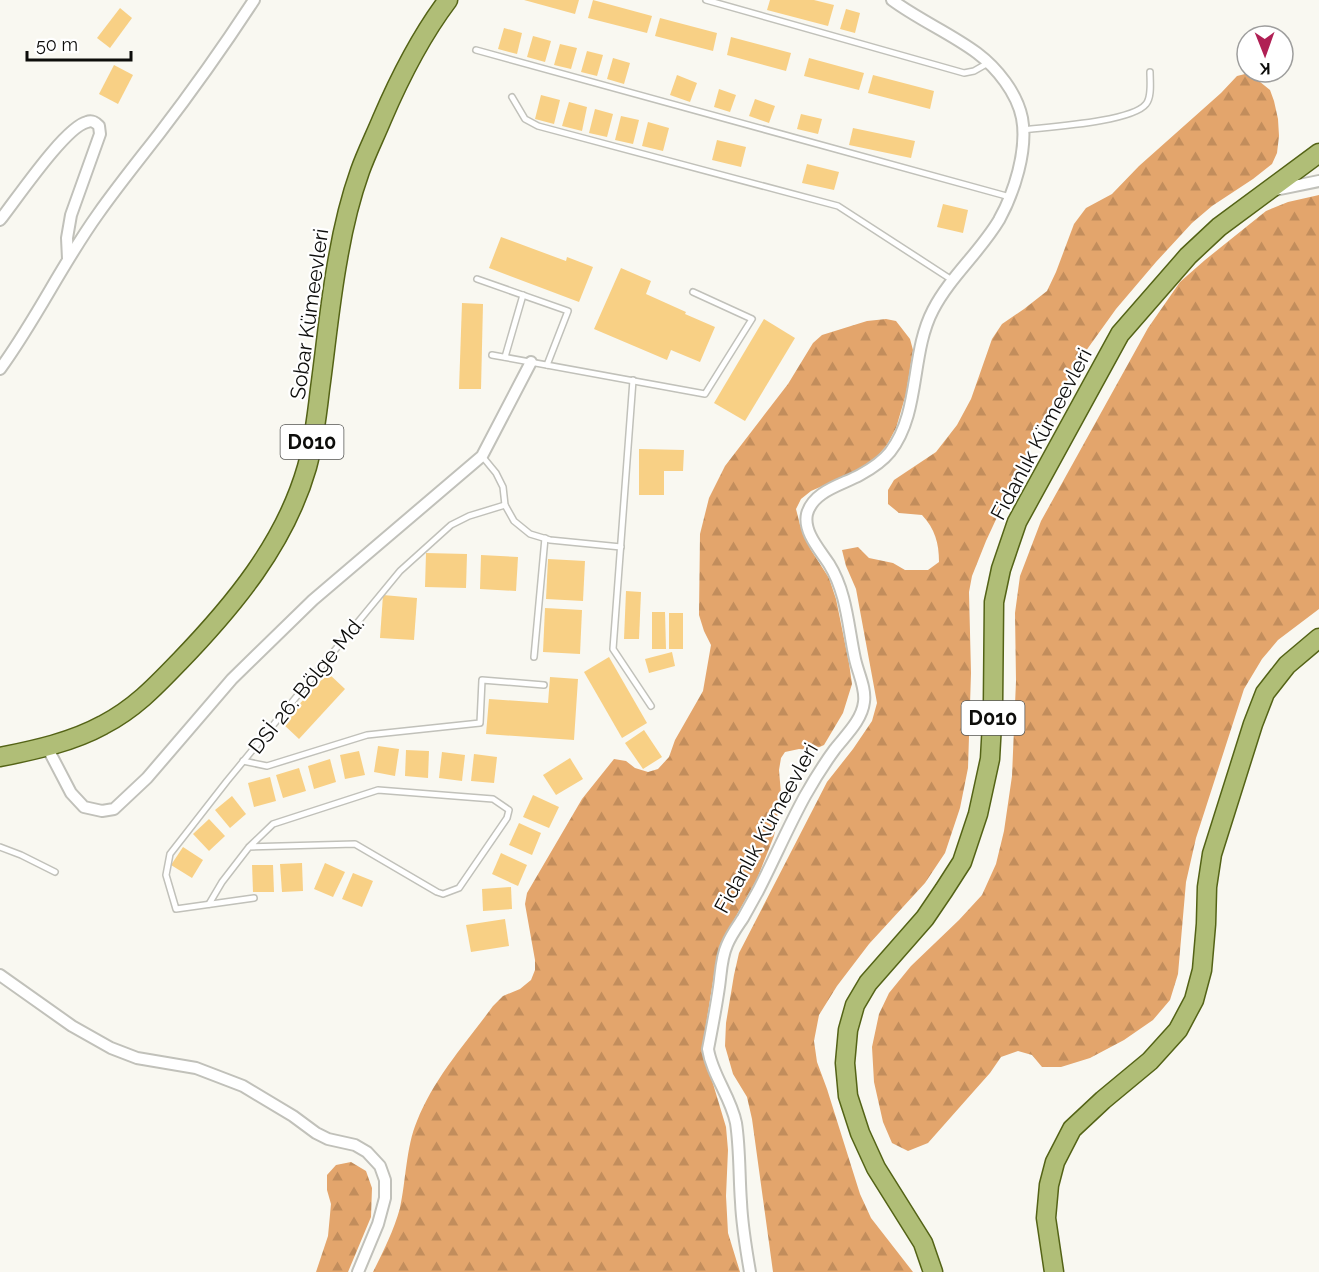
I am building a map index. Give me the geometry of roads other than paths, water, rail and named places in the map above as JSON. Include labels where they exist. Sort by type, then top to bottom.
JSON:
[{"type":"main road","name":"Sobar Kümeevleri","points":[[0,757],[47,747],[78,737],[135,705],[207,633],[245,588],[274,542],[295,503],[307,466],[316,422],[337,259],[360,171],[401,78],[420,42],[448,0]]},
{"type":"main road","name":"D010","points":[[1263,193],[1319,153]]},
{"type":"main road","name":"Fidanlık Kümeevleri","points":[[933,1272],[923,1243],[876,1168],[860,1133],[848,1096],[845,1063],[848,1030],[855,1005],[868,983],[925,918],[962,862],[978,814],[990,759],[994,602],[1001,569],[1017,522],[1120,334],[1188,256],[1219,227],[1263,193]]},
{"type":"main road","points":[[1054,1272],[1046,1218],[1049,1185],[1055,1162],[1072,1130],[1103,1100],[1150,1061],[1178,1030],[1194,1000],[1202,970],[1207,887],[1212,854],[1253,724],[1265,693],[1287,665],[1319,638]]},
{"type":"street","points":[[0,369],[38,312],[97,214],[196,85],[254,0]]},
{"type":"street","points":[[892,0],[976,52],[999,75],[1010,90],[1022,117],[1020,166],[1010,197],[999,220],[953,281]]},
{"type":"street","points":[[0,220],[68,136],[81,124],[88,121],[94,122],[99,126],[100,134],[71,215],[68,259]]},
{"type":"street","points":[[1263,193],[1319,181]]},
{"type":"street","name":"Fidanlık Kümeevleri","points":[[750,1272],[743,1228],[735,1120],[708,1049],[725,947],[757,893],[806,796],[826,762],[860,717],[864,704],[864,694],[843,593],[808,530],[806,519],[814,501],[824,493],[862,474],[881,462],[891,452],[908,412],[927,323],[939,300],[953,281]]},
{"type":"street","points":[[47,747],[71,793],[84,807],[102,811],[114,808],[147,778],[232,680],[313,600],[482,456],[531,362]]},
{"type":"street","points":[[0,975],[72,1026],[102,1043],[137,1058],[196,1068],[243,1086],[293,1116],[316,1133],[328,1139],[356,1145],[367,1152],[380,1166],[385,1180],[385,1198],[378,1224],[358,1272]]},
{"type":"lane","points":[[706,0],[964,73],[975,71],[988,63]]},
{"type":"lane","points":[[476,50],[1010,197]]},
{"type":"lane","points":[[1023,130],[1109,119],[1134,112],[1147,104],[1150,72]]},
{"type":"lane","points":[[512,97],[525,119],[538,126],[838,206],[953,281]]},
{"type":"lane","points":[[477,279],[568,311],[547,365]]},
{"type":"lane","points":[[492,355],[705,394],[752,319],[693,292]]},
{"type":"lane","points":[[505,357],[523,295]]},
{"type":"lane","points":[[633,380],[613,650],[651,706]]},
{"type":"lane","points":[[482,456],[500,480],[505,505],[514,521],[530,534],[621,548]]},
{"type":"lane","name":"DSİ 26. Bölge Md.","points":[[209,904],[176,909],[166,875],[170,854],[243,761],[400,571],[451,525],[469,516],[505,505]]},
{"type":"lane","points":[[534,657],[545,538]]},
{"type":"lane","points":[[243,761],[267,766],[367,735],[480,723],[482,680],[544,685]]},
{"type":"lane","points":[[209,904],[222,882],[249,847],[273,824],[378,790],[493,799],[509,810],[507,818],[459,888],[443,894],[355,844],[249,847]]},
{"type":"lane","points":[[0,847],[54,872]]},
{"type":"lane","points":[[209,904],[254,898]]}]
